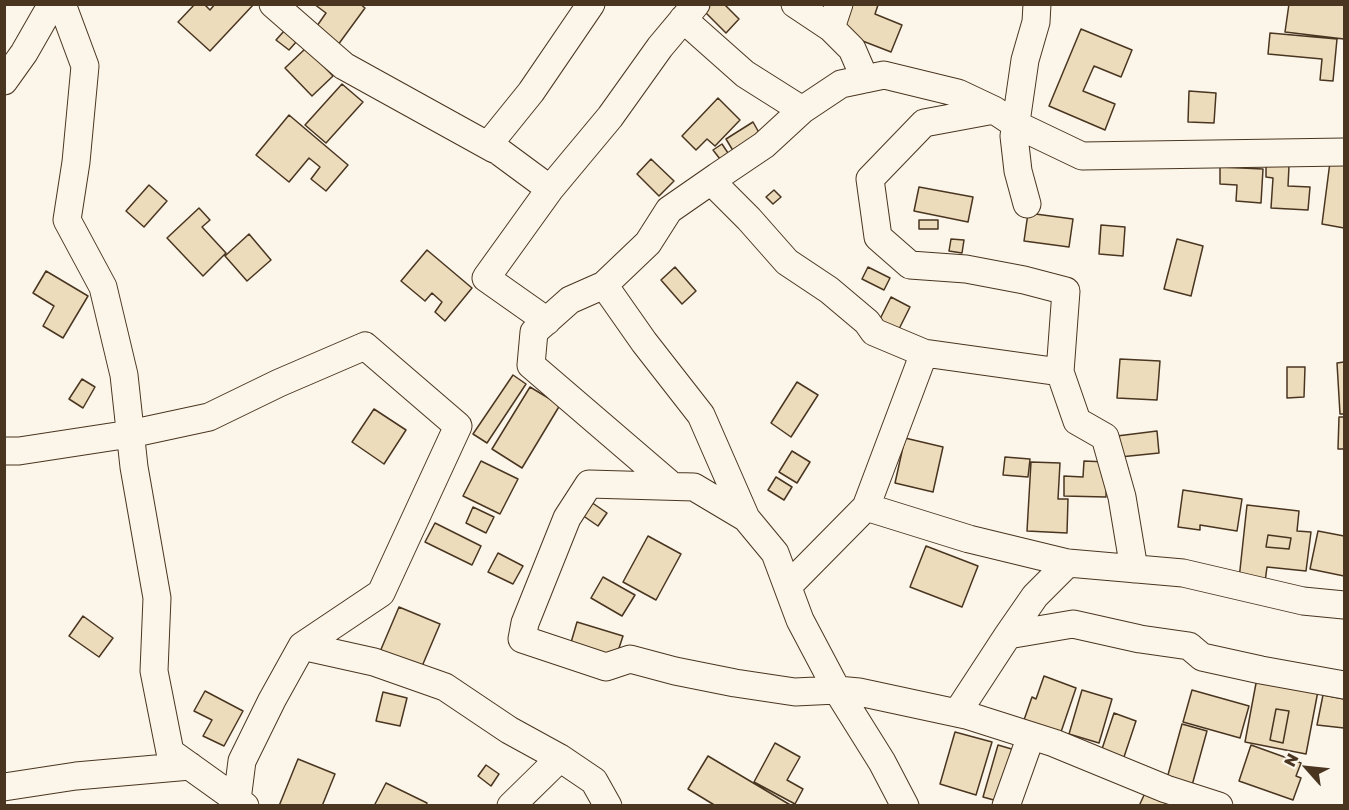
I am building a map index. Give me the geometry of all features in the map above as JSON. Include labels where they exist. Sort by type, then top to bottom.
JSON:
[{"type":"street","points":[[4,81],[24,53],[52,4]]},
{"type":"street","points":[[62,4],[85,66],[76,162],[67,220],[103,287],[124,375],[134,467],[157,598],[154,671],[170,752],[241,802]]},
{"type":"street","points":[[273,4],[344,66],[494,149],[550,189]]},
{"type":"street","points":[[494,149],[489,144],[531,92],[591,4]]},
{"type":"street","points":[[795,4],[835,16],[865,79]]},
{"type":"street","points":[[1027,204],[1017,171],[1014,136],[1005,117],[1036,22],[1037,4]]},
{"type":"street","points":[[547,321],[486,278],[550,189],[610,117],[660,47],[690,12],[745,74],[802,110]]},
{"type":"street","points":[[672,486],[531,365],[534,332],[570,300],[604,285],[648,243],[669,210],[764,145],[802,110],[841,84],[884,75],[958,93],[1082,156],[1344,152]]},
{"type":"street","points":[[1005,117],[924,123],[870,179],[878,237],[909,265],[966,269],[1066,291],[1060,372],[1077,421],[1105,437],[1122,497],[1134,569]]},
{"type":"street","points":[[718,176],[713,183],[787,262],[829,290],[867,322],[874,332],[924,353],[1060,372]]},
{"type":"street","points":[[604,285],[644,342],[701,415],[746,518],[775,553],[800,620],[837,690],[882,762],[905,806]]},
{"type":"street","points":[[4,451],[19,451],[130,434],[209,417],[279,383],[365,346],[458,426],[381,593],[302,646],[242,761],[241,802]]},
{"type":"street","points":[[788,586],[866,507],[924,353]]},
{"type":"street","points":[[746,518],[694,487],[589,484],[567,518],[525,623],[522,639],[606,667],[630,659],[675,671],[795,692],[837,690],[859,692],[957,713],[1054,743],[1166,789],[1219,806]]},
{"type":"street","points":[[866,507],[969,539],[1068,563],[1183,573],[1303,601],[1344,605]]},
{"type":"street","points":[[957,713],[1035,596],[1068,563]]},
{"type":"street","points":[[1008,635],[1074,624],[1140,639],[1189,646],[1203,657],[1344,685]]},
{"type":"street","points":[[302,646],[374,662],[445,687],[509,730],[560,758],[594,781],[608,806]]},
{"type":"street","points":[[1006,806],[1031,736]]},
{"type":"street","points":[[511,806],[560,758]]},
{"type":"street","points":[[4,787],[76,776],[190,766]]},
{"type":"building","points":[[195,4],[204,4],[210,10],[215,4],[254,4],[210,51],[178,22]]},
{"type":"building","points":[[314,4],[360,4],[365,8],[335,49],[312,33],[326,13]]},
{"type":"building","points":[[706,4],[724,4],[739,19],[726,33],[702,9]]},
{"type":"building","points":[[853,4],[878,5],[875,14],[902,25],[891,52],[842,33]]},
{"type":"building","points":[[1289,4],[1344,4],[1344,39],[1285,32]]},
{"type":"building","points":[[1081,29],[1132,50],[1121,77],[1094,66],[1083,91],[1115,104],[1105,130],[1049,106]]},
{"type":"building","points":[[285,30],[297,41],[289,50],[276,40]]},
{"type":"building","points":[[1270,33],[1337,39],[1333,81],[1320,80],[1322,59],[1268,54]]},
{"type":"building","points":[[306,48],[333,76],[312,96],[285,68]]},
{"type":"building","points":[[342,84],[363,102],[326,143],[305,125]]},
{"type":"building","points":[[1189,91],[1216,93],[1214,123],[1188,122]]},
{"type":"building","points":[[718,98],[740,120],[715,146],[707,139],[696,150],[682,136]]},
{"type":"building","points":[[289,115],[348,165],[326,191],[311,179],[320,167],[309,158],[289,182],[256,155]]},
{"type":"building","points":[[753,122],[762,138],[735,154],[726,139]]},
{"type":"building","points":[[722,144],[728,153],[720,159],[713,150]]},
{"type":"building","points":[[651,159],[674,181],[659,196],[637,174]]},
{"type":"building","points":[[1330,162],[1344,164],[1344,228],[1322,224]]},
{"type":"building","points":[[1266,165],[1289,166],[1288,186],[1310,187],[1308,210],[1271,208],[1273,178],[1266,177]]},
{"type":"building","points":[[1220,167],[1263,169],[1261,203],[1236,201],[1237,185],[1220,184]]},
{"type":"building","points":[[149,185],[167,201],[144,227],[126,211]]},
{"type":"building","points":[[919,187],[973,197],[968,222],[914,211]]},
{"type":"building","points":[[774,190],[781,197],[773,204],[766,197]]},
{"type":"building","points":[[199,208],[210,220],[202,227],[226,253],[203,276],[167,238]]},
{"type":"building","points":[[1028,213],[1073,219],[1069,247],[1024,241]]},
{"type":"building","points":[[919,220],[938,220],[938,229],[919,229]]},
{"type":"building","points":[[1101,225],[1125,227],[1123,256],[1099,254]]},
{"type":"building","points":[[249,234],[271,260],[247,281],[225,256]]},
{"type":"building","points":[[951,239],[964,240],[962,253],[949,251]]},
{"type":"building","points":[[1177,239],[1203,246],[1191,296],[1164,289]]},
{"type":"building","points":[[427,250],[472,288],[445,321],[435,312],[442,302],[432,293],[425,301],[401,281]]},
{"type":"building","points":[[675,267],[696,291],[682,304],[661,280]]},
{"type":"building","points":[[868,267],[890,278],[884,290],[862,279]]},
{"type":"building","points":[[46,271],[88,296],[63,338],[43,326],[54,306],[33,293]]},
{"type":"building","points":[[891,297],[910,307],[897,333],[878,323]]},
{"type":"building","points":[[1120,359],[1160,361],[1157,400],[1117,398]]},
{"type":"building","points":[[1344,362],[1344,414],[1340,414],[1337,363]]},
{"type":"building","points":[[1287,367],[1305,367],[1304,397],[1287,398]]},
{"type":"building","points":[[513,375],[526,384],[487,443],[473,434]]},
{"type":"building","points":[[82,379],[95,387],[83,408],[69,399]]},
{"type":"building","points":[[797,382],[818,395],[791,437],[771,423]]},
{"type":"building","points":[[530,387],[560,405],[522,468],[492,449]]},
{"type":"building","points":[[374,409],[406,430],[384,464],[352,442]]},
{"type":"building","points":[[1339,417],[1344,417],[1344,449],[1338,449]]},
{"type":"building","points":[[1157,431],[1159,453],[1120,457],[1117,436]]},
{"type":"building","points":[[905,438],[943,447],[933,492],[895,483]]},
{"type":"building","points":[[792,451],[810,462],[797,483],[779,472]]},
{"type":"building","points":[[1005,457],[1030,459],[1028,477],[1003,475]]},
{"type":"building","points":[[481,461],[518,479],[500,514],[463,496]]},
{"type":"building","points":[[1084,461],[1107,462],[1106,497],[1064,496],[1064,476],[1083,477]]},
{"type":"building","points":[[1031,462],[1060,463],[1058,499],[1068,499],[1067,533],[1027,531]]},
{"type":"building","points":[[776,477],[792,487],[784,500],[768,490]]},
{"type":"building","points":[[1183,490],[1242,499],[1237,531],[1200,525],[1200,530],[1178,527]]},
{"type":"building","points":[[591,502],[607,513],[598,526],[582,515]]},
{"type":"building","points":[[1247,505],[1299,511],[1297,531],[1311,532],[1306,571],[1267,567],[1265,582],[1239,579]],"holes":[[[1268,535],[1291,538],[1289,549],[1266,547]]]},
{"type":"building","points":[[473,507],[494,517],[486,533],[466,523]]},
{"type":"building","points":[[435,523],[481,546],[472,565],[425,542]]},
{"type":"building","points":[[1318,531],[1344,536],[1344,576],[1310,569]]},
{"type":"building","points":[[1268,535],[1291,538],[1289,549],[1266,547]]},
{"type":"building","points":[[648,536],[681,554],[656,600],[623,582]]},
{"type":"building","points":[[926,546],[978,566],[962,607],[910,587]]},
{"type":"building","points":[[498,553],[523,566],[513,584],[488,572]]},
{"type":"building","points":[[603,577],[635,595],[622,616],[591,598]]},
{"type":"building","points":[[399,607],[440,624],[420,671],[379,654]]},
{"type":"building","points":[[83,616],[113,638],[99,657],[69,636]]},
{"type":"building","points":[[577,622],[623,636],[615,660],[570,646]]},
{"type":"building","points":[[1044,676],[1076,688],[1061,732],[1024,720],[1032,697],[1036,699]]},
{"type":"building","points":[[1257,678],[1318,691],[1306,754],[1245,742]],"holes":[[[1276,709],[1289,711],[1283,743],[1270,740]]]},
{"type":"building","points":[[1082,690],[1112,699],[1099,743],[1069,734]]},
{"type":"building","points":[[1192,690],[1249,706],[1240,738],[1183,722]]},
{"type":"building","points":[[205,691],[243,711],[224,746],[203,736],[212,720],[194,711]]},
{"type":"building","points":[[383,692],[407,698],[400,726],[376,721]]},
{"type":"building","points":[[1323,695],[1344,699],[1344,728],[1317,725]]},
{"type":"building","points":[[1276,709],[1289,711],[1283,743],[1270,740]]},
{"type":"building","points":[[1114,713],[1136,721],[1123,760],[1101,752]]},
{"type":"building","points":[[1182,724],[1207,731],[1191,789],[1166,782]]},
{"type":"building","points":[[955,732],[992,742],[976,795],[940,784]]},
{"type":"building","points":[[775,743],[800,757],[787,780],[803,789],[795,804],[754,782]]},
{"type":"building","points":[[998,745],[1015,750],[1001,802],[983,797]]},
{"type":"building","points":[[1251,745],[1301,763],[1296,776],[1301,778],[1293,800],[1239,781]]},
{"type":"building","points":[[708,756],[792,806],[716,806],[688,789]]},
{"type":"building","points":[[298,759],[335,774],[322,806],[279,806]]},
{"type":"building","points":[[486,765],[499,774],[491,786],[478,776]]},
{"type":"building","points":[[386,783],[427,803],[426,806],[374,806]]},
{"type":"building","points":[[1145,793],[1172,806],[1139,806]]}]
